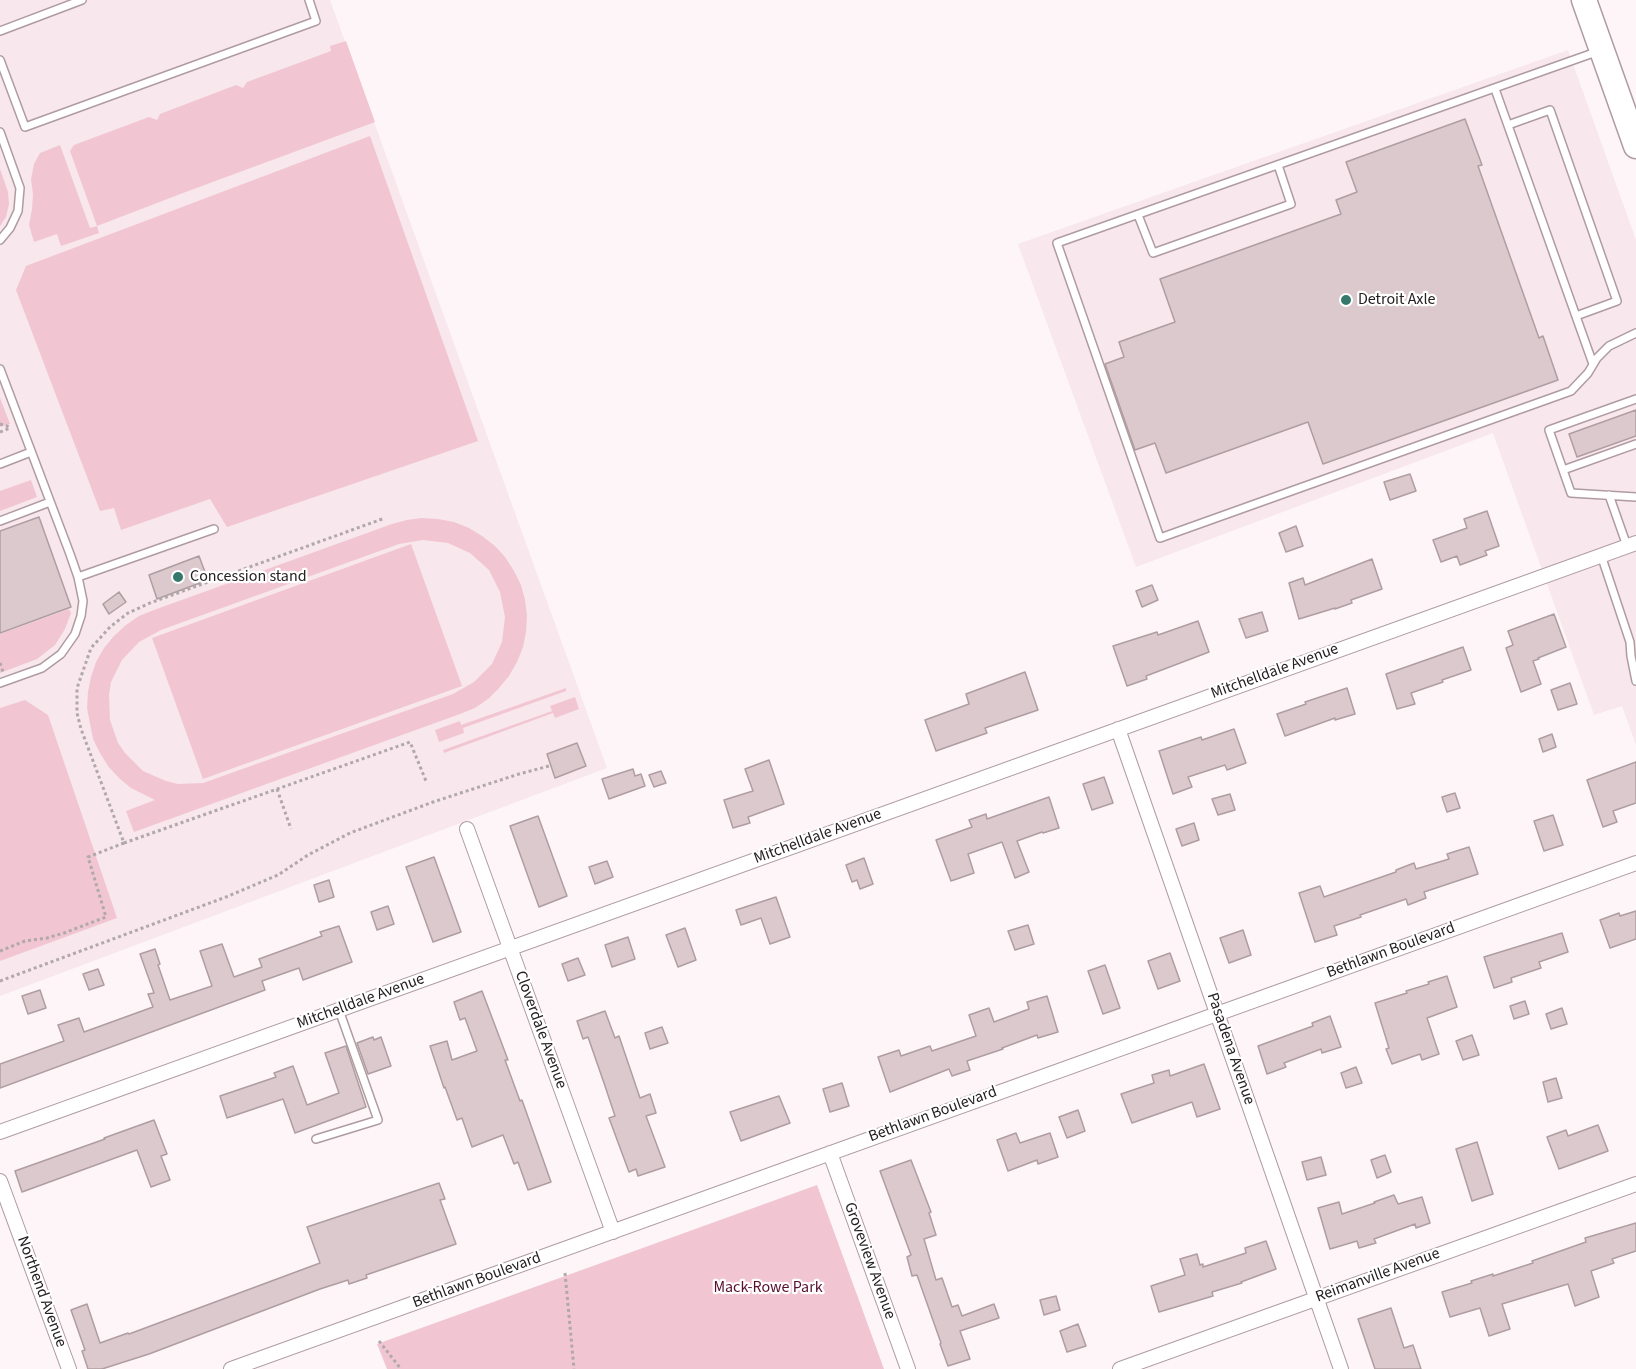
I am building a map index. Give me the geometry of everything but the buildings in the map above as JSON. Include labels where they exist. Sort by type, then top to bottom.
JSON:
[{"type":"highway","points":[[1588,3],[1636,146]]},
{"type":"street","name":"Mitchelldale Avenue","points":[[0,1132],[1632,544]]},
{"type":"street","name":"Pasadena Avenue","points":[[1118,729],[1341,1369]]},
{"type":"street","name":"Cloverdale Avenue","points":[[467,829],[613,1232]]},
{"type":"street","name":"Bethlawn Boulevard","points":[[231,1369],[1636,863]]},
{"type":"street","name":"Groveview Avenue","points":[[830,1153],[908,1369]]},
{"type":"street","name":"Northend Avenue","points":[[0,1181],[69,1369]]},
{"type":"street","name":"Reimanville Avenue","points":[[1120,1369],[1636,1184]]},
{"type":"lane","points":[[0,31],[82,0]]},
{"type":"lane","points":[[0,60],[25,127],[316,21],[309,0]]},
{"type":"lane","points":[[1602,50],[1057,243],[1160,537],[1571,391],[1609,346],[1636,333]]},
{"type":"lane","points":[[1495,89],[1593,364]]},
{"type":"lane","points":[[1508,126],[1550,111],[1617,301],[1576,316]]},
{"type":"lane","points":[[0,132],[20,188],[18,211],[10,228],[0,240]]},
{"type":"lane","points":[[1138,214],[1153,253],[1291,204],[1278,165]]},
{"type":"lane","points":[[0,369],[78,577],[82,601],[81,616],[75,634],[61,654],[42,668],[0,683]]},
{"type":"lane","points":[[1636,399],[1549,430],[1571,493],[1636,497]]},
{"type":"lane","points":[[1563,470],[1636,444]]},
{"type":"lane","points":[[0,464],[31,452]]},
{"type":"lane","points":[[1609,495],[1632,544]]},
{"type":"lane","points":[[0,521],[50,502]]},
{"type":"lane","points":[[78,577],[214,529]]},
{"type":"lane","points":[[1601,555],[1629,642],[1636,681]]},
{"type":"lane","points":[[316,1139],[378,1120],[339,1010]]},
{"type":"path","points":[[0,424],[12,427],[0,432]]},
{"type":"path","points":[[124,843],[77,713],[77,688],[91,648],[110,627],[128,613],[150,603],[385,518]]},
{"type":"path","points":[[0,951],[25,941],[64,933],[106,917],[88,857],[410,742],[426,782]]},
{"type":"path","points":[[0,981],[226,897],[278,875],[350,833],[433,802],[549,766]]},
{"type":"path","points":[[277,789],[291,830]]},
{"type":"path","points":[[565,1274],[573,1369]]},
{"type":"path","points":[[379,1341],[401,1369]]},
{"type":"shaded area","points":[[0,0],[330,0],[607,768],[0,996]]},
{"type":"shaded area","points":[[1568,50],[1636,240],[1636,745],[1622,706],[1594,715],[1493,433],[1136,567],[1018,244]]},
{"type":"green space","points":[[346,41],[375,122],[97,226],[70,151],[74,145],[149,117],[157,120],[160,114],[236,85],[243,88],[247,82],[331,51],[330,46]]},
{"type":"green space","points":[[370,136],[478,441],[227,527],[210,499],[121,530],[114,508],[100,511],[16,290],[26,266]]},
{"type":"green space","points":[[60,145],[90,228],[97,226],[99,233],[61,246],[57,234],[34,242],[29,225],[33,194],[31,179],[34,164],[40,153]]},
{"type":"green space","points":[[0,169],[8,192],[9,204],[6,217],[0,226]]},
{"type":"green space","points":[[0,398],[10,424],[0,427]]},
{"type":"green space","points":[[31,480],[37,497],[0,511],[0,491]]},
{"type":"green space","points":[[438,519],[469,528],[495,546],[514,571],[525,600],[526,632],[517,662],[499,688],[475,708],[460,714],[134,832],[126,811],[155,800],[131,788],[108,766],[93,739],[87,708],[88,692],[96,662],[114,636],[139,616],[154,610],[407,520]],"holes":[[[423,540],[448,543],[470,553],[489,570],[500,592],[505,617],[502,642],[492,664],[474,682],[453,694],[203,783],[178,784],[143,771],[118,743],[110,720],[111,682],[122,660],[139,642],[161,630],[399,544]]]},
{"type":"green space","points":[[411,544],[462,686],[203,779],[152,638]]},
{"type":"green space","points":[[69,609],[71,613],[65,629],[55,645],[37,659],[0,673],[0,634]]},
{"type":"green space","points":[[566,688],[566,691],[463,728],[464,733],[439,742],[435,730],[460,721],[461,725]]},
{"type":"green space","points":[[575,697],[579,709],[555,718],[553,713],[444,753],[443,750],[552,711],[550,706]]},
{"type":"green space","points":[[25,700],[48,715],[117,918],[0,961],[0,708]]},
{"type":"green space","name":"Mack-Rowe Park","points":[[817,1185],[884,1369],[387,1369],[377,1344]]},
{"type":"place","name":"Detroit Axle","points":[[1346,300]]},
{"type":"place","name":"Concession stand","points":[[178,577]]}]
